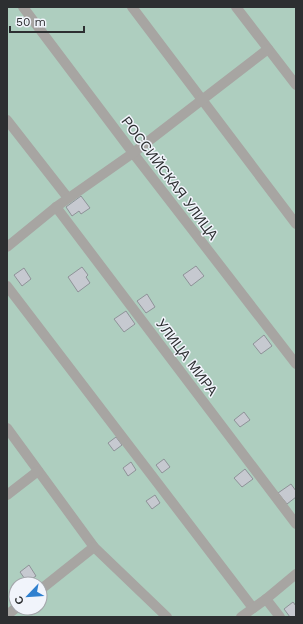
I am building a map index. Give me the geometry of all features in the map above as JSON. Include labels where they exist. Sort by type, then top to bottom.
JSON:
[{"type":"street","name":"РОССИЙСКАЯ УЛИЦА","points":[[23,7],[133,153],[296,364]]},
{"type":"street","points":[[132,7],[296,224]]},
{"type":"street","points":[[236,7],[296,85]]},
{"type":"street","points":[[7,247],[56,207],[133,153],[268,49]]},
{"type":"street","points":[[7,120],[68,198]]},
{"type":"street","name":"УЛИЦА МИРА","points":[[56,207],[296,524]]},
{"type":"street","points":[[7,286],[253,608]]},
{"type":"street","points":[[7,428],[94,547],[167,617]]},
{"type":"street","points":[[7,495],[38,471]]},
{"type":"street","points":[[48,584],[94,547]]},
{"type":"street","points":[[241,617],[266,599],[296,574]]},
{"type":"street","points":[[266,599],[280,617]]},
{"type":"green space","points":[[7,7],[296,7],[296,617],[7,617]]},
{"type":"building","points":[[81,196],[90,208],[81,214],[79,211],[72,216],[66,207]]},
{"type":"building","points":[[196,266],[204,276],[191,286],[183,275]]},
{"type":"building","points":[[82,267],[88,275],[86,277],[90,283],[78,292],[68,277]]},
{"type":"building","points":[[24,268],[31,279],[22,286],[14,275]]},
{"type":"building","points":[[147,294],[155,307],[146,313],[137,301]]},
{"type":"building","points":[[126,311],[135,324],[124,332],[114,319]]},
{"type":"building","points":[[264,335],[272,346],[261,354],[253,344]]},
{"type":"building","points":[[244,412],[250,420],[240,427],[234,420]]},
{"type":"building","points":[[116,437],[122,445],[114,451],[108,443]]},
{"type":"building","points":[[164,459],[170,467],[162,473],[156,465]]},
{"type":"building","points":[[131,462],[136,470],[128,476],[123,468]]},
{"type":"building","points":[[245,469],[253,479],[242,487],[234,478]]},
{"type":"building","points":[[291,484],[296,491],[296,497],[287,504],[278,493]]},
{"type":"building","points":[[155,495],[160,503],[152,509],[146,501]]},
{"type":"building","points":[[29,565],[36,576],[23,576],[20,572]]},
{"type":"building","points":[[293,602],[296,606],[296,617],[290,617],[284,609]]}]
